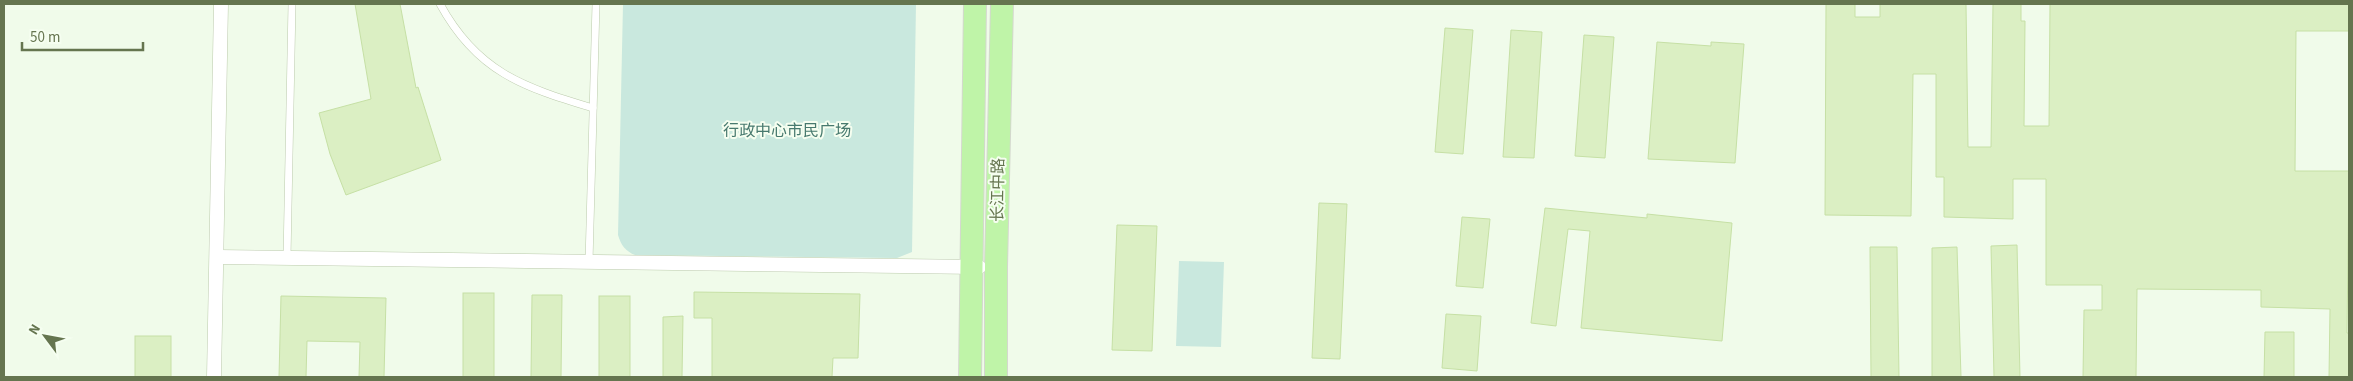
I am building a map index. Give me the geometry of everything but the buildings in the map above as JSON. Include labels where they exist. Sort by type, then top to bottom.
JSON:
[{"type":"main road","name":"长江中路","points":[[970,377],[975,4]]},
{"type":"main road","name":"长江中路","points":[[996,377],[996,267],[1002,4]]},
{"type":"street","points":[[214,377],[218,257],[221,4]]},
{"type":"street","points":[[218,257],[996,267]]},
{"type":"lane","points":[[287,258],[292,4]]},
{"type":"lane","points":[[440,4],[450,23],[479,56],[502,75],[536,91],[593,108]]},
{"type":"lane","points":[[588,262],[596,4]]},
{"type":"green space","name":"行政中心市民广场","points":[[623,4],[916,4],[912,252],[897,258],[635,255],[626,250],[618,235]]},
{"type":"green space","points":[[1179,261],[1224,262],[1221,347],[1176,346]]}]
